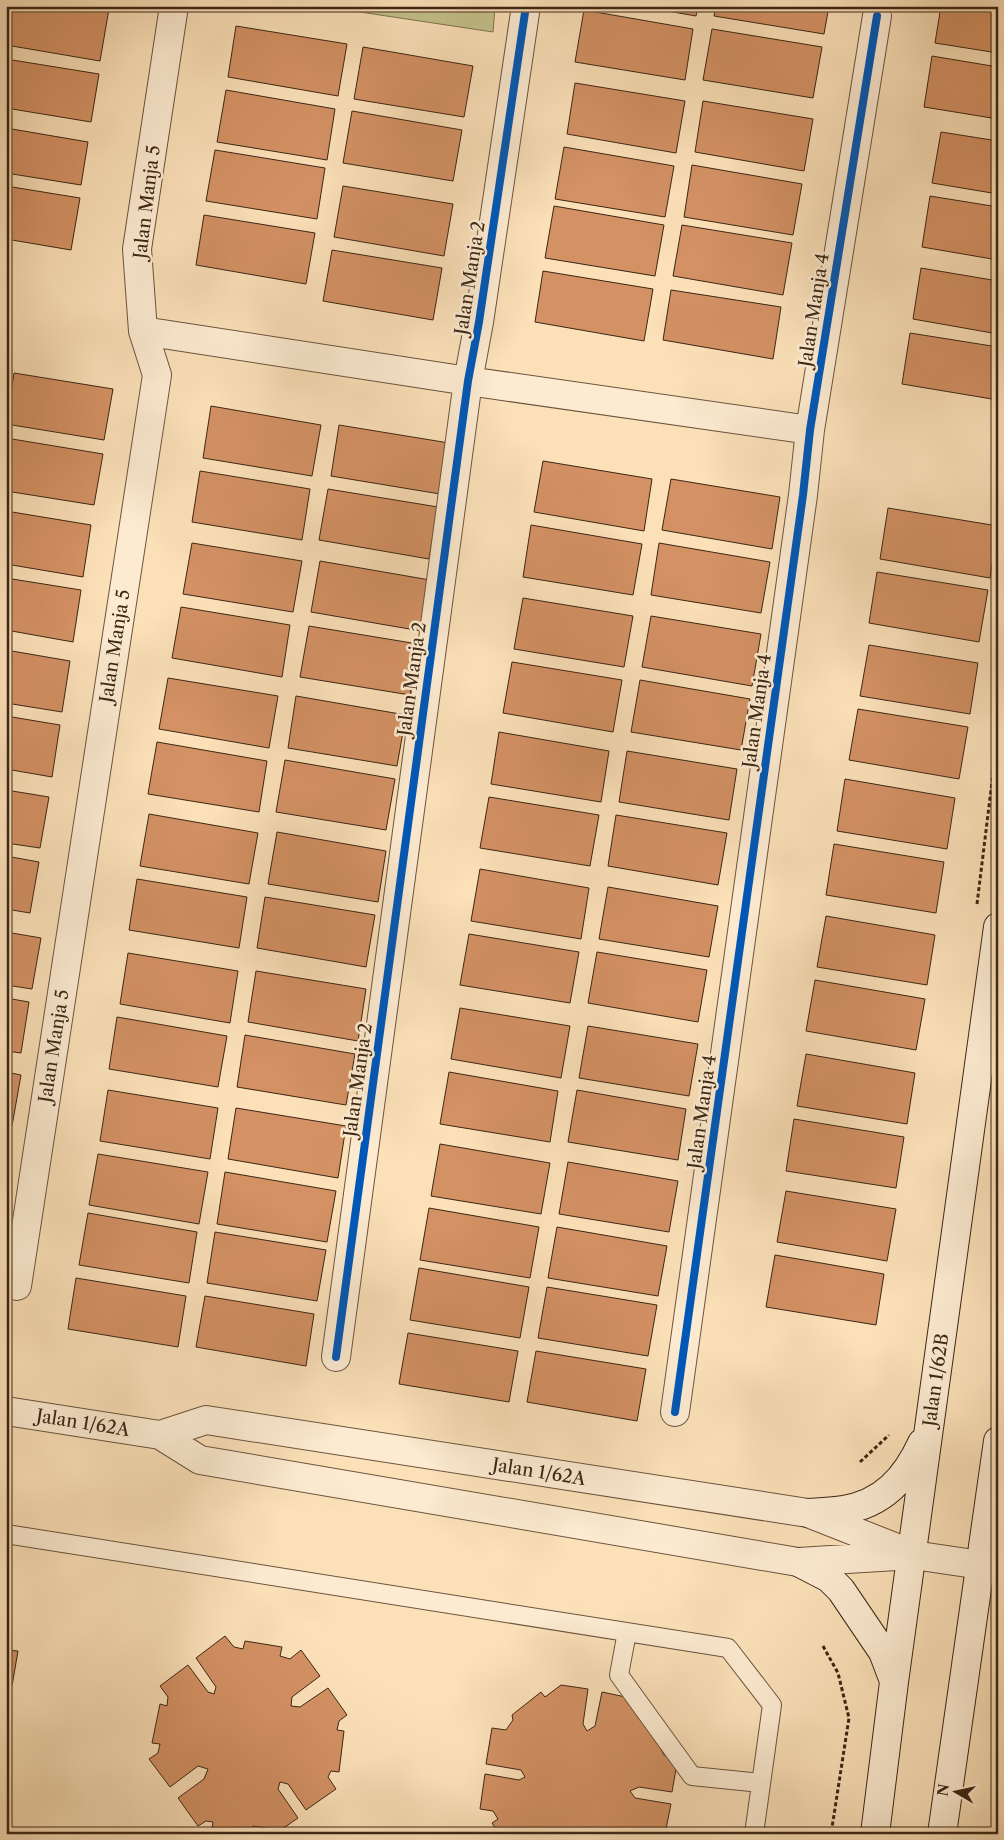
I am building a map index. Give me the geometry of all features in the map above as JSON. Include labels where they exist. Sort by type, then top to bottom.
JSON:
[{"type":"street","name":"Jalan Manja 5","points":[[17,1286],[157,374],[143,331],[137,249],[174,6]]},
{"type":"street","name":"Jalan Manja 2","points":[[336,1357],[468,381],[479,322],[526,6]]},
{"type":"street","name":"Jalan Manja 4","points":[[675,1412],[810,430],[877,16]]},
{"type":"street","points":[[143,331],[468,381],[810,430]]},
{"type":"street","name":"Jalan 1/62B","points":[[875,1834],[894,1682],[998,927]]},
{"type":"street","name":"Jalan 1/62A","points":[[6,1411],[160,1434],[200,1460],[798,1562],[912,1555],[981,1565]]},
{"type":"street","name":"Jalan 1/62A","points":[[160,1434],[206,1420],[808,1513],[912,1555]]},
{"type":"street","points":[[808,1513],[844,1510],[863,1505],[887,1492],[902,1479],[915,1458],[929,1428]]},
{"type":"street","points":[[942,1834],[998,1441]]},
{"type":"street","points":[[798,1562],[829,1578],[841,1590],[883,1652],[894,1682]]},
{"type":"lane","points":[[6,1534],[728,1648],[772,1705],[754,1834]]},
{"type":"lane","points":[[628,1632],[620,1675],[692,1776],[761,1783]]},
{"type":"path","points":[[823,1646],[838,1673],[849,1718],[831,1834]]},
{"type":"shaded area","points":[[320,6],[495,6],[493,32]]},
{"type":"building","points":[[10,6],[90,6],[109,9],[100,61],[6,45],[6,26]]},
{"type":"building","points":[[639,6],[698,6],[696,16]]},
{"type":"building","points":[[716,6],[829,6],[824,34],[714,16]]},
{"type":"building","points":[[941,6],[998,6],[998,53],[935,43]]},
{"type":"building","points":[[584,10],[693,29],[685,80],[575,62]]},
{"type":"building","points":[[236,26],[347,44],[338,96],[228,77]]},
{"type":"building","points":[[712,29],[822,47],[813,98],[703,80]]},
{"type":"building","points":[[363,47],[473,66],[464,117],[354,99]]},
{"type":"building","points":[[932,56],[998,67],[998,119],[924,107]]},
{"type":"building","points":[[6,59],[99,74],[91,122],[6,108]]},
{"type":"building","points":[[575,83],[685,101],[676,153],[567,134]]},
{"type":"building","points":[[226,90],[335,109],[327,160],[217,142]]},
{"type":"building","points":[[703,101],[813,119],[804,171],[695,152]]},
{"type":"building","points":[[352,111],[462,130],[453,181],[343,163]]},
{"type":"building","points":[[6,128],[88,142],[81,185],[6,173]]},
{"type":"building","points":[[941,132],[998,141],[998,194],[932,183]]},
{"type":"building","points":[[564,147],[674,166],[665,217],[555,199]]},
{"type":"building","points":[[215,150],[325,168],[317,219],[206,201]]},
{"type":"building","points":[[692,165],[802,184],[793,235],[684,217]]},
{"type":"building","points":[[6,186],[80,198],[71,250],[6,239]]},
{"type":"building","points":[[343,186],[453,204],[444,256],[334,237]]},
{"type":"building","points":[[930,196],[998,207],[998,260],[922,247]]},
{"type":"building","points":[[554,206],[664,225],[655,276],[545,258]]},
{"type":"building","points":[[204,215],[315,233],[306,284],[196,265]]},
{"type":"building","points":[[682,225],[792,243],[783,295],[673,276]]},
{"type":"building","points":[[332,250],[442,268],[433,320],[323,301]]},
{"type":"building","points":[[921,268],[998,281],[998,334],[913,319]]},
{"type":"building","points":[[543,271],[653,289],[644,341],[535,322]]},
{"type":"building","points":[[671,290],[781,307],[773,359],[663,340]]},
{"type":"building","points":[[910,333],[998,347],[998,400],[902,384]]},
{"type":"building","points":[[14,373],[113,389],[104,440],[6,424]]},
{"type":"building","points":[[211,406],[321,425],[312,476],[203,458]]},
{"type":"building","points":[[339,425],[449,443],[440,494],[331,476]]},
{"type":"building","points":[[6,438],[103,454],[94,505],[6,491]]},
{"type":"building","points":[[543,461],[652,479],[644,531],[534,512]]},
{"type":"building","points":[[200,471],[310,489],[302,540],[192,522]]},
{"type":"building","points":[[671,479],[780,497],[772,549],[662,530]]},
{"type":"building","points":[[328,489],[438,507],[429,559],[319,540]]},
{"type":"building","points":[[888,508],[998,526],[990,578],[880,559]]},
{"type":"building","points":[[6,511],[91,525],[83,577],[6,564]]},
{"type":"building","points":[[531,525],[642,544],[633,595],[523,577]]},
{"type":"building","points":[[192,543],[302,561],[293,612],[183,594]]},
{"type":"building","points":[[659,543],[770,562],[761,613],[651,595]]},
{"type":"building","points":[[320,561],[430,580],[421,631],[311,612]]},
{"type":"building","points":[[877,572],[988,590],[979,642],[869,623]]},
{"type":"building","points":[[6,578],[81,590],[73,642],[6,630]]},
{"type":"building","points":[[523,598],[633,616],[624,667],[514,649]]},
{"type":"building","points":[[181,607],[290,625],[282,677],[172,658]]},
{"type":"building","points":[[651,616],[761,634],[752,686],[642,667]]},
{"type":"building","points":[[309,626],[418,644],[410,695],[300,677]]},
{"type":"building","points":[[869,645],[978,663],[970,714],[860,696]]},
{"type":"building","points":[[6,650],[70,661],[62,712],[6,703]]},
{"type":"building","points":[[512,662],[622,680],[613,732],[503,713]]},
{"type":"building","points":[[168,678],[278,696],[269,748],[159,729]]},
{"type":"building","points":[[640,680],[750,699],[741,750],[631,732]]},
{"type":"building","points":[[296,696],[406,715],[397,766],[288,748]]},
{"type":"building","points":[[858,709],[968,727],[959,779],[849,760]]},
{"type":"building","points":[[6,716],[60,725],[52,777],[6,769]]},
{"type":"building","points":[[499,732],[609,751],[601,802],[491,784]]},
{"type":"building","points":[[157,742],[267,761],[259,812],[148,794]]},
{"type":"building","points":[[627,751],[737,769],[729,820],[619,802]]},
{"type":"building","points":[[285,760],[395,779],[386,830],[276,812]]},
{"type":"building","points":[[845,779],[955,798],[947,849],[837,831]]},
{"type":"building","points":[[6,790],[49,797],[40,848],[6,843]]},
{"type":"building","points":[[489,797],[599,815],[590,866],[480,848]]},
{"type":"building","points":[[149,814],[258,833],[249,884],[140,866]]},
{"type":"building","points":[[616,815],[727,833],[718,885],[608,866]]},
{"type":"building","points":[[277,832],[386,851],[378,902],[268,884]]},
{"type":"building","points":[[834,844],[944,862],[936,913],[826,895]]},
{"type":"building","points":[[6,856],[39,862],[30,913],[6,909]]},
{"type":"building","points":[[480,869],[589,888],[581,939],[471,921]]},
{"type":"building","points":[[137,879],[247,897],[239,948],[129,930]]},
{"type":"building","points":[[608,887],[718,906],[709,957],[599,939]]},
{"type":"building","points":[[265,897],[375,915],[366,967],[257,948]]},
{"type":"building","points":[[826,916],[935,935],[927,985],[817,967]]},
{"type":"building","points":[[6,932],[41,938],[32,989],[6,985]]},
{"type":"building","points":[[469,934],[579,952],[570,1003],[460,985]]},
{"type":"building","points":[[597,952],[707,970],[698,1022],[588,1003]]},
{"type":"building","points":[[128,953],[238,971],[230,1023],[120,1004]]},
{"type":"building","points":[[256,971],[366,989],[358,1041],[248,1022]]},
{"type":"building","points":[[815,980],[925,999],[916,1050],[806,1031]]},
{"type":"building","points":[[6,998],[29,1002],[21,1053],[6,1051]]},
{"type":"building","points":[[460,1008],[570,1026],[561,1078],[451,1059]]},
{"type":"building","points":[[117,1017],[227,1036],[218,1087],[109,1069]]},
{"type":"building","points":[[588,1026],[698,1044],[689,1096],[579,1078]]},
{"type":"building","points":[[245,1035],[355,1054],[346,1105],[237,1087]]},
{"type":"building","points":[[806,1054],[915,1073],[907,1124],[797,1106]]},
{"type":"building","points":[[6,1072],[21,1075],[12,1126],[6,1125]]},
{"type":"building","points":[[449,1072],[558,1091],[550,1142],[440,1124]]},
{"type":"building","points":[[108,1090],[218,1108],[210,1159],[100,1141]]},
{"type":"building","points":[[577,1090],[686,1109],[678,1160],[568,1142]]},
{"type":"building","points":[[236,1108],[346,1126],[338,1178],[228,1159]]},
{"type":"building","points":[[794,1119],[904,1137],[896,1188],[786,1171]]},
{"type":"building","points":[[6,1138],[10,1139],[6,1160]]},
{"type":"building","points":[[440,1144],[550,1163],[541,1214],[431,1196]]},
{"type":"building","points":[[98,1154],[208,1172],[199,1224],[89,1205]]},
{"type":"building","points":[[568,1162],[678,1181],[669,1232],[559,1214]]},
{"type":"building","points":[[225,1172],[336,1191],[327,1242],[217,1224]]},
{"type":"building","points":[[786,1191],[896,1209],[887,1261],[777,1242]]},
{"type":"building","points":[[429,1208],[539,1227],[530,1278],[420,1260]]},
{"type":"building","points":[[88,1213],[197,1232],[189,1283],[79,1265]]},
{"type":"building","points":[[557,1227],[667,1246],[658,1296],[548,1278]]},
{"type":"building","points":[[215,1232],[326,1250],[317,1301],[207,1283]]},
{"type":"building","points":[[775,1255],[884,1274],[876,1325],[766,1307]]},
{"type":"building","points":[[419,1268],[529,1287],[520,1338],[410,1320]]},
{"type":"building","points":[[76,1278],[186,1296],[178,1347],[68,1329]]},
{"type":"building","points":[[547,1287],[657,1305],[648,1356],[538,1338]]},
{"type":"building","points":[[205,1296],[314,1314],[306,1366],[196,1347]]},
{"type":"building","points":[[408,1333],[518,1351],[509,1402],[399,1384]]},
{"type":"building","points":[[536,1351],[646,1369],[637,1421],[527,1402]]},
{"type":"building","points":[[225,1636],[234,1647],[243,1649],[245,1641],[282,1647],[280,1656],[290,1659],[301,1650],[320,1676],[292,1697],[291,1706],[300,1707],[328,1688],[347,1715],[339,1721],[337,1730],[344,1731],[339,1772],[331,1771],[328,1777],[336,1789],[306,1810],[288,1784],[280,1782],[278,1789],[298,1818],[275,1834],[270,1834],[266,1828],[253,1826],[252,1834],[212,1828],[213,1822],[206,1821],[198,1826],[178,1798],[204,1779],[208,1769],[198,1766],[170,1787],[149,1759],[158,1753],[160,1744],[152,1743],[160,1704],[167,1706],[168,1697],[160,1686],[188,1665],[208,1692],[214,1694],[216,1687],[196,1658]]},
{"type":"building","points":[[6,1650],[18,1651],[12,1686],[6,1685]]},
{"type":"building","points":[[561,1685],[588,1689],[583,1724],[587,1731],[595,1726],[602,1692],[635,1699],[633,1709],[637,1715],[643,1711],[668,1744],[661,1749],[664,1755],[678,1758],[672,1792],[639,1787],[630,1791],[635,1798],[671,1804],[665,1834],[499,1834],[492,1823],[498,1819],[493,1811],[480,1809],[485,1774],[519,1780],[525,1777],[521,1770],[486,1764],[492,1728],[506,1730],[513,1720],[512,1715],[541,1692],[545,1697]]},
{"type":"building","points":[[6,1696],[10,1697],[6,1721]]},
{"type":"cycle path","points":[[336,1357],[468,381],[479,322],[526,6]]},
{"type":"cycle path","points":[[675,1412],[803,495],[810,430],[877,16]]}]
